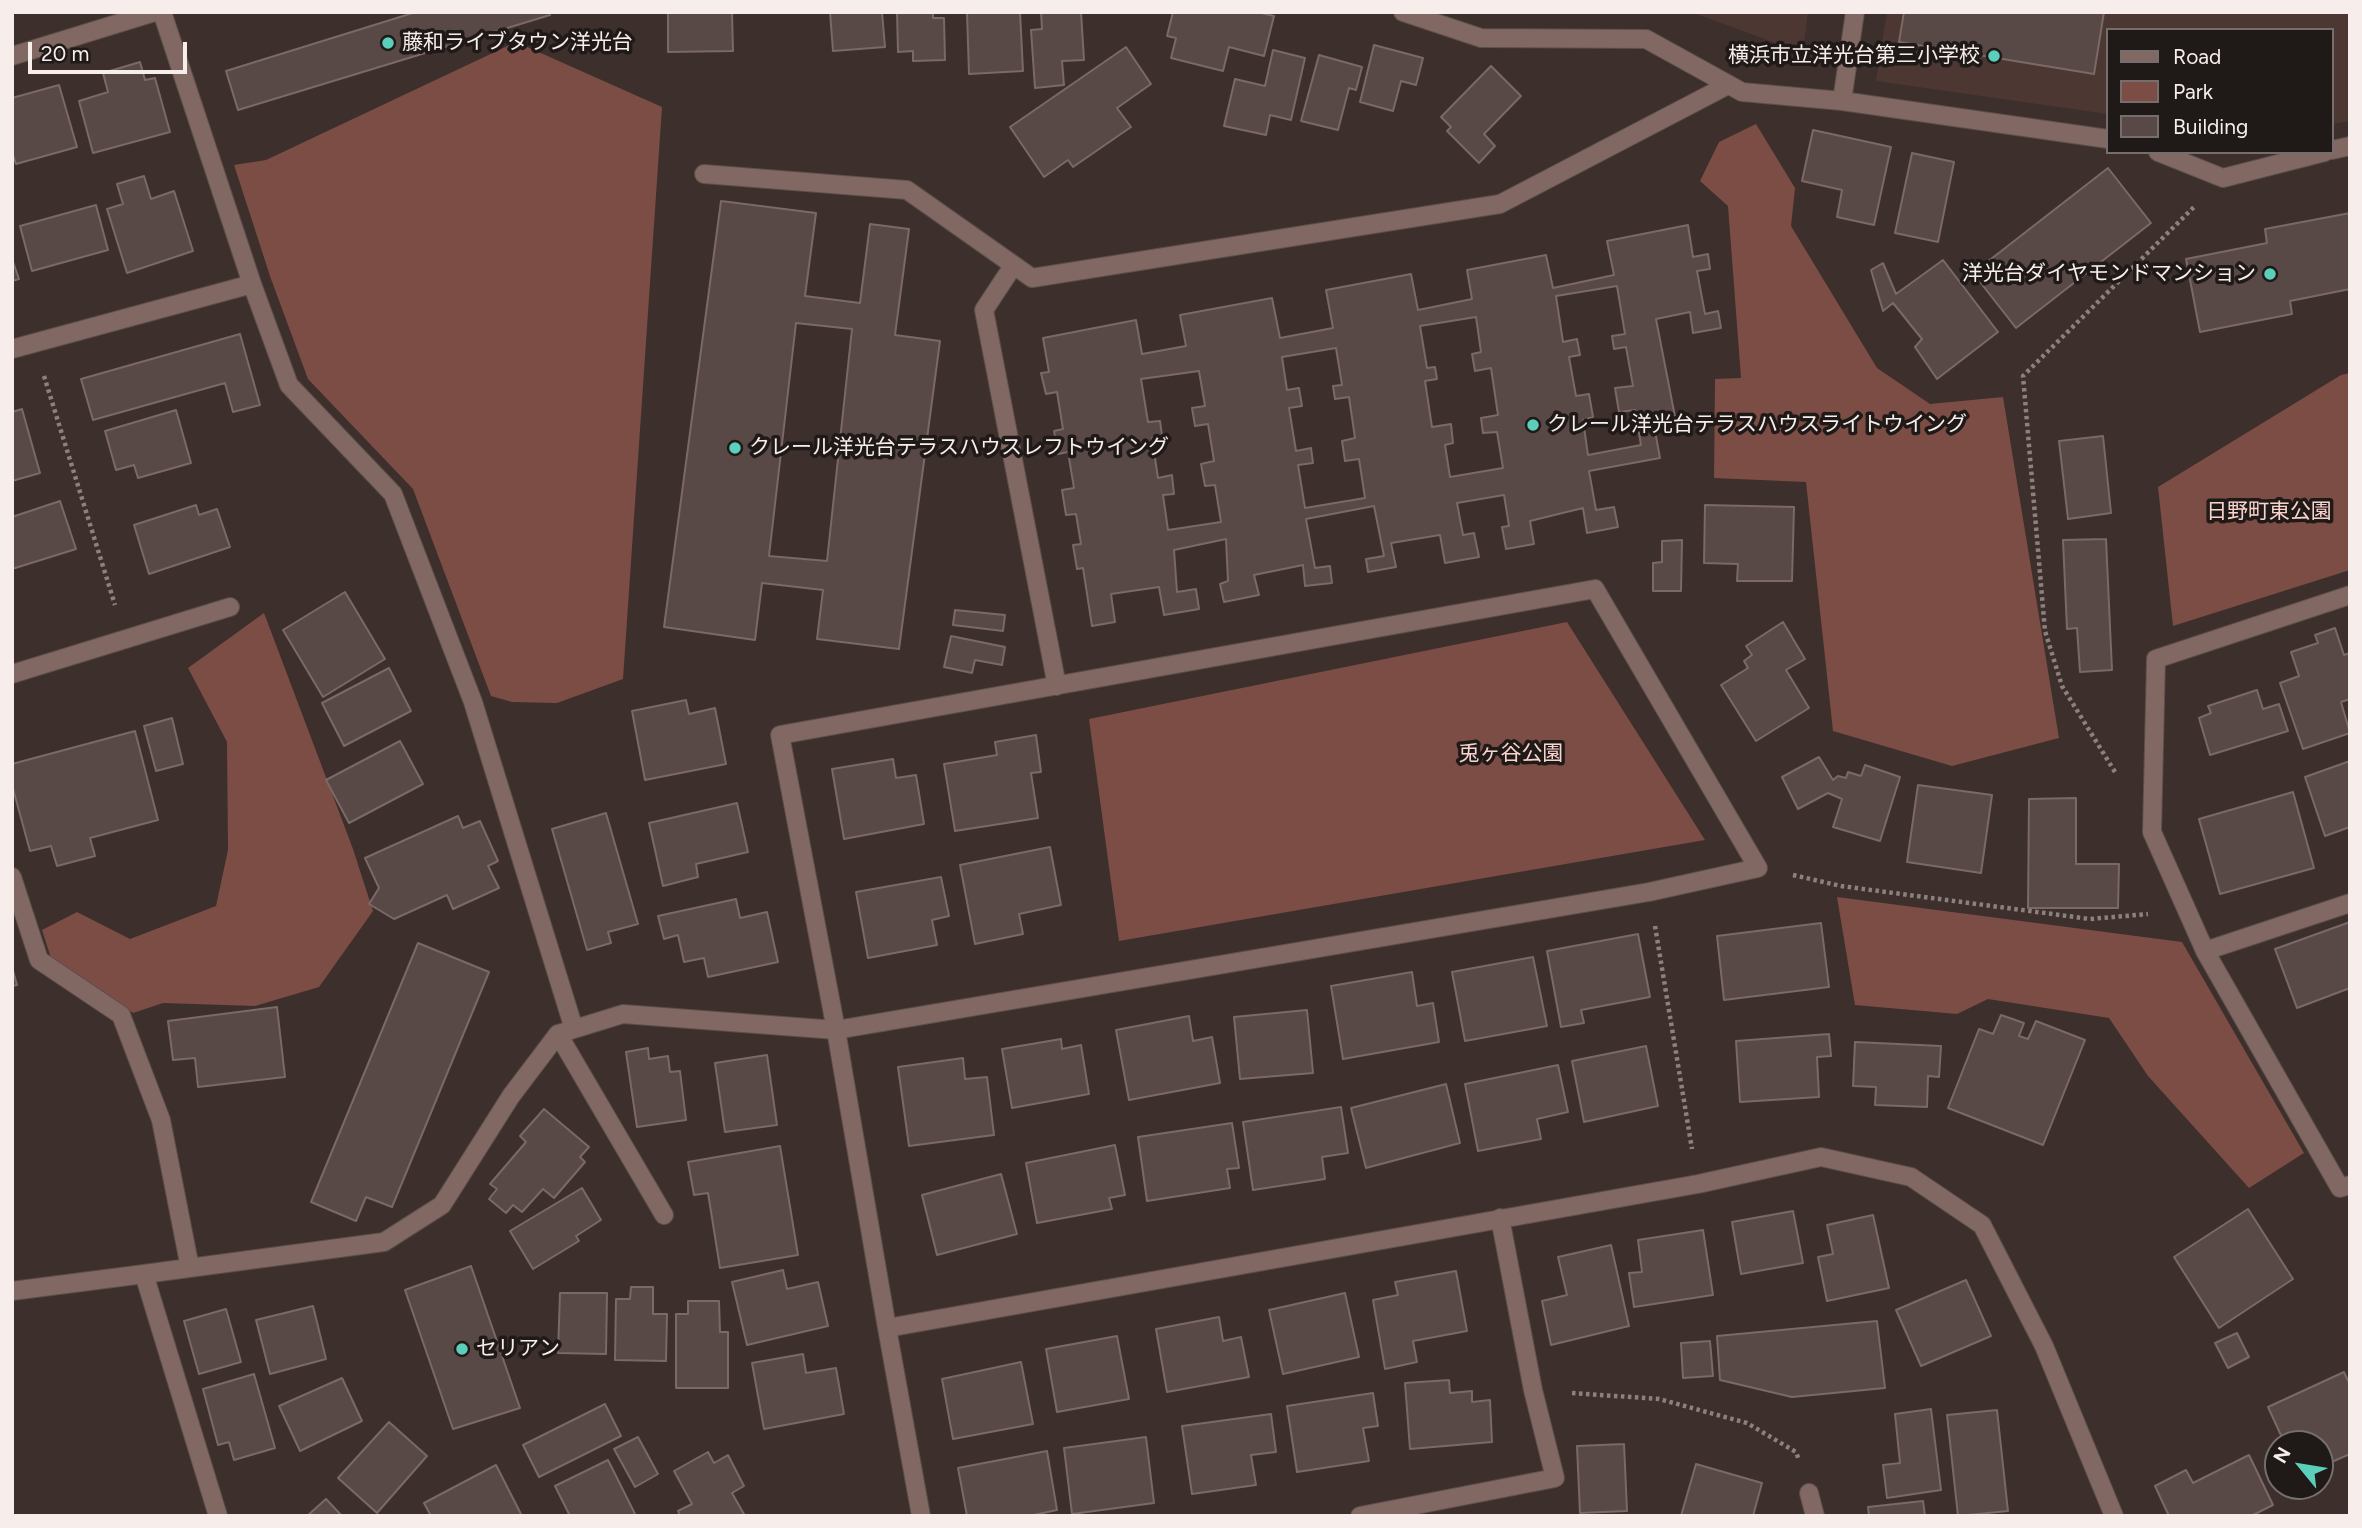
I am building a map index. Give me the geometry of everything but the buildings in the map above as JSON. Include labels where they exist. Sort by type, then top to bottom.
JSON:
[{"type":"street","points":[[12,56],[155,12]]},
{"type":"street","points":[[162,12],[252,284],[289,385],[393,494],[473,702],[566,1031],[664,1215]]},
{"type":"street","points":[[1403,12],[1481,38],[1646,39],[1742,92],[1842,101],[2106,139]]},
{"type":"street","points":[[1842,101],[1854,12]]},
{"type":"street","points":[[704,174],[907,190],[1032,278],[1500,204],[1728,85]]},
{"type":"street","points":[[2163,154],[2223,178],[2317,154]]},
{"type":"street","points":[[1013,265],[984,310],[1057,686]]},
{"type":"street","points":[[12,348],[252,284]]},
{"type":"street","points":[[12,1291],[384,1242],[442,1205],[511,1096],[566,1031],[623,1014],[836,1030],[1649,892],[1758,868],[1595,589],[780,736],[836,1030],[921,1516]]},
{"type":"street","points":[[2350,595],[2155,659],[2152,832],[2205,951],[2345,1186],[2350,1204]]},
{"type":"street","points":[[12,674],[230,607]]},
{"type":"street","points":[[12,877],[39,960],[121,1015],[161,1121],[190,1268]]},
{"type":"street","points":[[2205,951],[2350,903]]},
{"type":"street","points":[[887,1328],[1698,1184],[1821,1157],[1911,1177],[1982,1225],[2044,1346],[2113,1516]]},
{"type":"street","points":[[1360,1516],[1555,1478],[1533,1390],[1500,1218]]},
{"type":"street","points":[[144,1274],[218,1516]]},
{"type":"street","points":[[1809,1493],[1815,1516]]},
{"type":"path","points":[[2118,776],[2063,686],[2045,631],[2023,376],[2223,178]]},
{"type":"path","points":[[34,342],[126,639]]},
{"type":"path","points":[[1758,868],[1841,886],[2090,919],[2187,911]]},
{"type":"path","points":[[1649,892],[1698,1184]]},
{"type":"path","points":[[1533,1390],[1659,1399],[1747,1423],[1796,1452],[1809,1493]]},
{"type":"shaded area","points":[[1691,12],[1808,12],[1803,53]]},
{"type":"shaded area","name":"横浜市立洋光台第三小学校","points":[[1887,12],[2350,12],[2350,121],[2334,124],[2334,28],[2106,28],[2106,114],[1876,81]]},
{"type":"green space","points":[[516,42],[662,107],[623,679],[557,703],[512,702],[491,696],[413,489],[308,379],[271,279],[234,165],[266,160]]},
{"type":"green space","points":[[1756,124],[1795,188],[1791,226],[1877,368],[1930,404],[2003,397],[2059,738],[1952,766],[1833,731],[1806,482],[1714,478],[1715,379],[1741,378],[1728,206],[1700,181],[1719,142]]},
{"type":"green space","name":"日野町東公園","points":[[2350,373],[2350,570],[2173,626],[2158,487],[2341,375]]},
{"type":"green space","points":[[264,613],[353,849],[373,911],[319,987],[255,1006],[163,1003],[133,1013],[51,958],[42,930],[77,912],[130,939],[216,906],[228,850],[227,742],[188,668]]},
{"type":"green space","name":"兎ヶ谷公園","points":[[1567,622],[1705,840],[1119,941],[1089,719]]},
{"type":"green space","points":[[1837,897],[2182,942],[2304,1153],[2249,1188],[2148,1076],[2109,1018],[1988,999],[1957,1014],[1855,1005]]},
{"type":"place","name":"藤和ライブタウン洋光台","points":[[388,43]]},
{"type":"place","name":"横浜市立洋光台第三小学校","points":[[1994,56]]},
{"type":"place","name":"洋光台ダイヤモンドマンション","points":[[2270,274]]},
{"type":"place","name":"クレール洋光台テラスハウスライトウイング","points":[[1533,425]]},
{"type":"place","name":"クレール洋光台テラスハウスレフトウイング","points":[[735,448]]},
{"type":"place","name":"セリアン","points":[[462,1349]]}]
